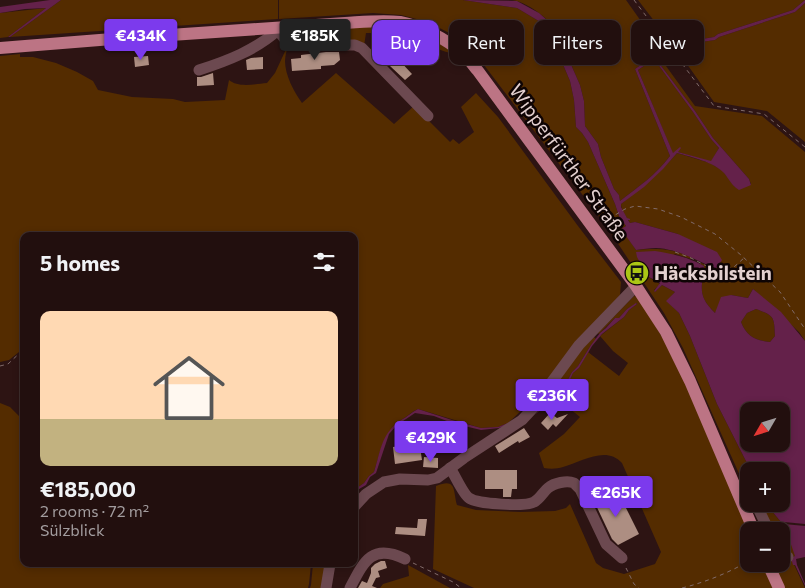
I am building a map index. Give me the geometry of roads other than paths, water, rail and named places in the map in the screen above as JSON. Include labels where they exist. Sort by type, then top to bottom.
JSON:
[{"type":"main road","name":"Wipperfürther Straße","points":[[0,48],[372,22],[401,22],[419,28],[449,44],[463,54],[478,71],[636,286],[666,332],[740,487]]},
{"type":"main road","points":[[772,572],[779,588]]},
{"type":"street","points":[[199,70],[227,61],[258,46],[277,29],[284,38],[292,42],[308,45],[355,45],[362,48],[428,116]]},
{"type":"street","points":[[358,503],[366,494],[384,482],[400,479],[428,480],[437,478],[522,420],[536,405],[579,345],[636,286]]},
{"type":"street","points":[[450,468],[469,499],[490,503],[524,504],[534,502],[548,487],[566,482],[574,483],[580,489],[606,544],[622,558]]},
{"type":"street","points":[[350,588],[359,570],[369,558],[384,552],[406,559]]},
{"type":"street","points":[[326,588],[330,567]]},
{"type":"place","name":"Häcksbilstein","points":[[637,273]]}]
